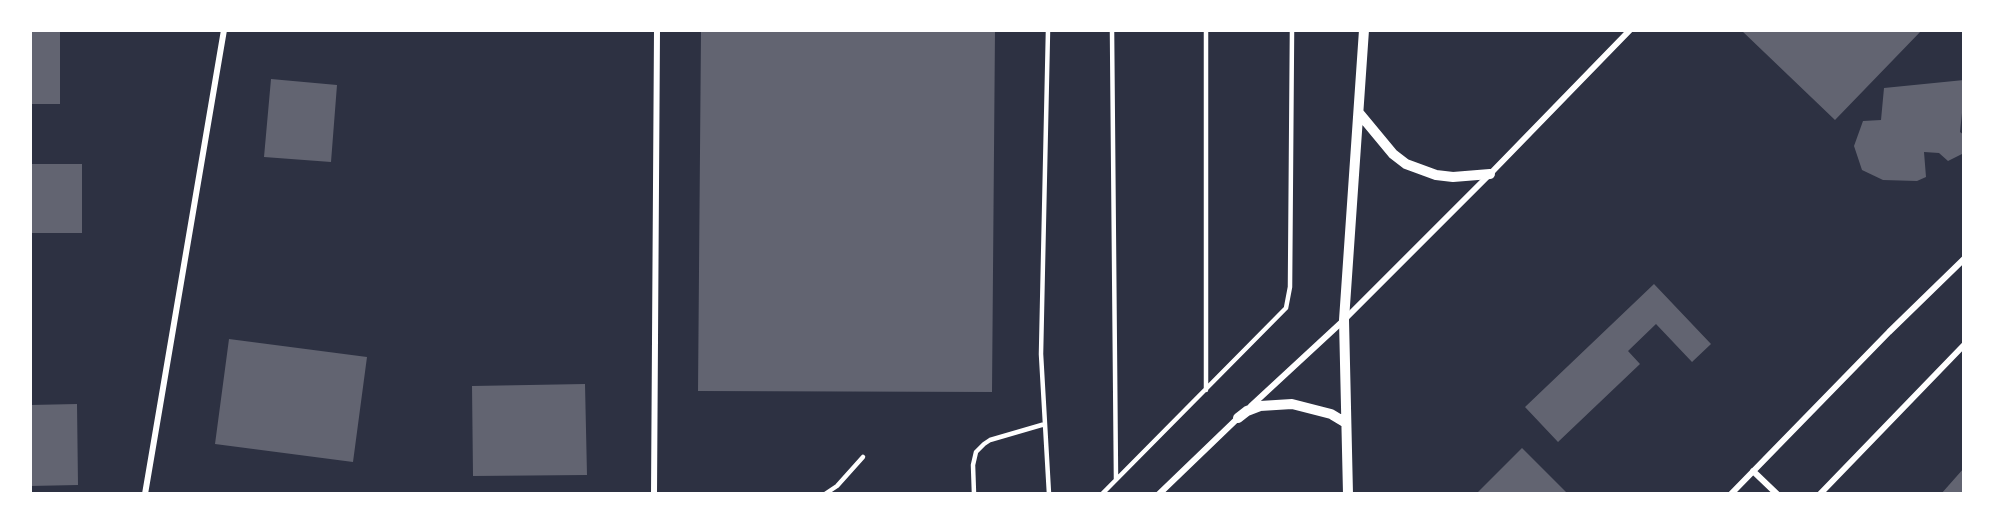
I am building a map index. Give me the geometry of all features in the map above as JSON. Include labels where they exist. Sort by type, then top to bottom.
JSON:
[{"type":"street","points":[[145,494],[224,30]]},
{"type":"street","points":[[654,494],[657,30]]},
{"type":"street","points":[[1348,494],[1344,320],[1364,30]]},
{"type":"street","points":[[1159,494],[1344,320],[1630,30]]},
{"type":"street","points":[[1359,113],[1393,154],[1406,164],[1436,175],[1453,177],[1490,174]]},
{"type":"street","points":[[1731,494],[1881,340],[1964,259]]},
{"type":"street","points":[[1820,494],[1964,345]]},
{"type":"street","points":[[1238,418],[1247,411],[1260,406],[1292,404],[1331,414],[1346,423]]},
{"type":"street","points":[[1753,471],[1777,494]]},
{"type":"lane","points":[[1048,30],[1041,354],[1049,494]]},
{"type":"lane","points":[[1112,30],[1116,480]]},
{"type":"lane","points":[[1206,30],[1206,390]]},
{"type":"lane","points":[[1102,494],[1282,314],[1289,298],[1292,30]]},
{"type":"lane","points":[[974,494],[973,465],[976,452],[984,444],[990,440],[1045,424]]},
{"type":"lane","points":[[825,494],[837,486],[863,457]]},
{"type":"building","points":[[30,30],[60,30],[60,104],[30,104]]},
{"type":"building","points":[[701,30],[995,30],[992,392],[698,391]]},
{"type":"building","points":[[1741,30],[1922,30],[1835,120]]},
{"type":"building","points":[[271,79],[337,85],[331,162],[264,157]]},
{"type":"building","points":[[1964,80],[1964,113],[1962,113],[1960,132],[1964,135],[1964,153],[1948,161],[1939,153],[1924,152],[1926,177],[1917,181],[1883,180],[1862,170],[1854,146],[1863,121],[1881,120],[1884,88]]},
{"type":"building","points":[[30,164],[82,164],[82,233],[30,233]]},
{"type":"building","points":[[1654,284],[1711,344],[1692,362],[1656,324],[1628,351],[1640,364],[1558,442],[1525,407]]},
{"type":"building","points":[[229,339],[367,357],[353,462],[215,444]]},
{"type":"building","points":[[585,384],[587,475],[473,476],[472,386]]},
{"type":"building","points":[[77,404],[78,485],[30,486],[30,405]]},
{"type":"building","points":[[1522,448],[1568,494],[1476,494]]},
{"type":"building","points":[[1964,468],[1964,494],[1941,494]]}]
